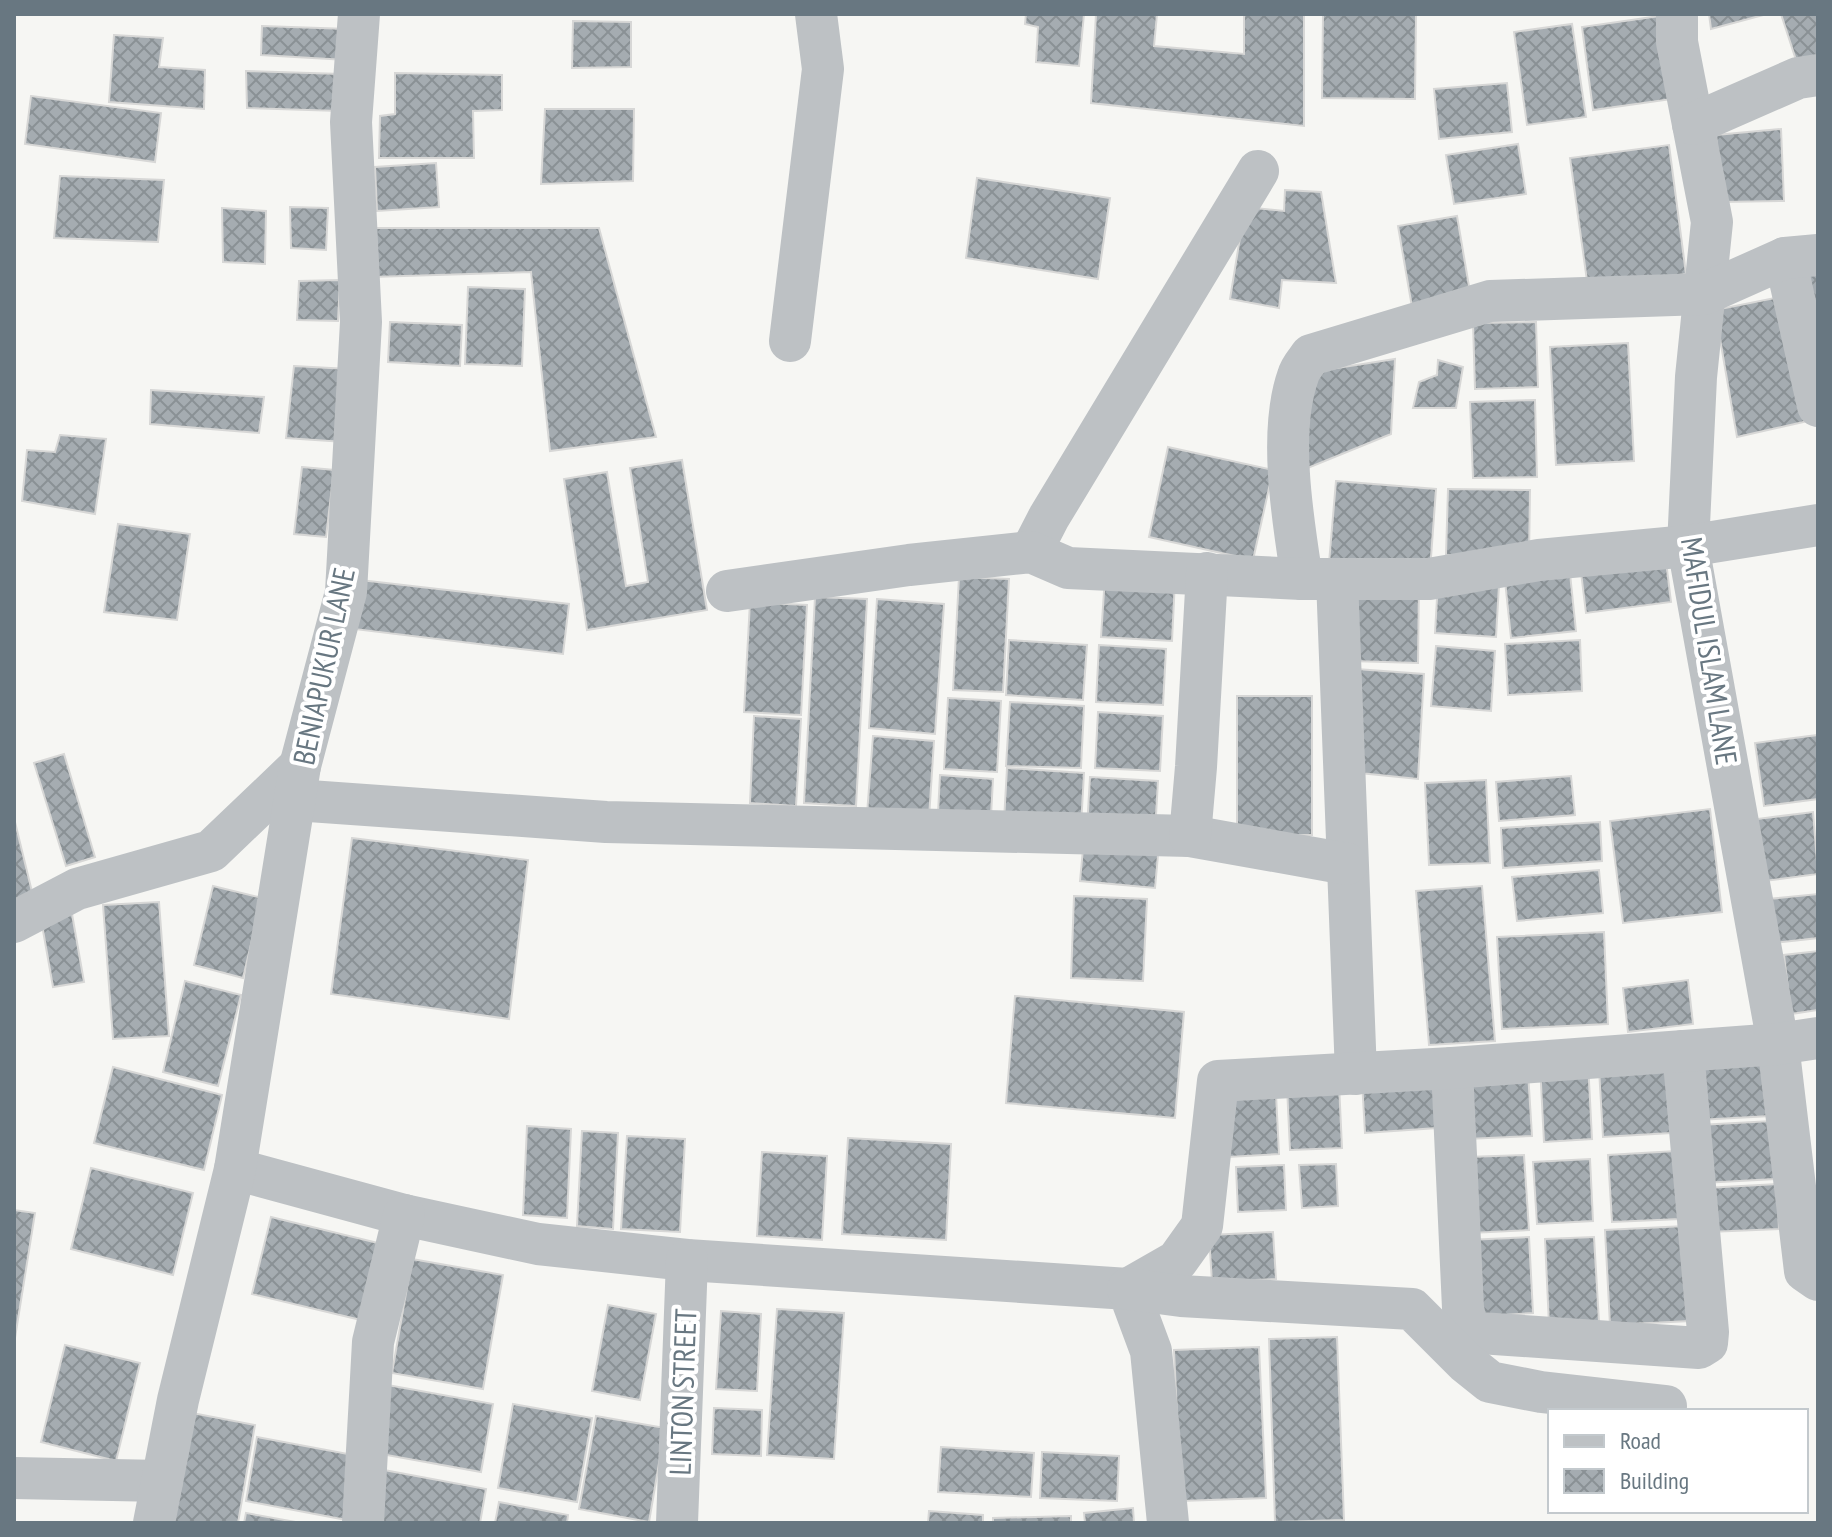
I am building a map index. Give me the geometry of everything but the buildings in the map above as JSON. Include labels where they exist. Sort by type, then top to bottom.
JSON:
[{"type":"street","name":"BENIAPUKUR LANE","points":[[154,1523],[178,1400],[235,1169],[298,783],[346,592],[361,322],[351,122],[359,14]]},
{"type":"street","points":[[790,341],[823,69],[816,14]]},
{"type":"street","name":"MAFIDUL ISLAM LANE","points":[[1677,14],[1677,42],[1712,222],[1696,377],[1688,546],[1798,1041],[1805,1271],[1818,1280]]},
{"type":"street","points":[[1693,124],[1798,78],[1818,75]]},
{"type":"street","points":[[1031,552],[1049,517],[1258,171]]},
{"type":"street","points":[[1356,1074],[1347,864],[1320,579],[1289,498],[1290,415],[1298,374],[1311,355],[1490,301],[1704,294],[1802,256],[1818,406]]},
{"type":"street","points":[[727,591],[909,565],[1031,552],[1068,568],[1320,579],[1429,579],[1539,560],[1688,546],[1818,525]]},
{"type":"street","points":[[1190,836],[1207,573]]},
{"type":"street","points":[[14,922],[77,889],[211,851],[298,783],[606,822],[1190,836],[1347,864]]},
{"type":"street","points":[[1128,1289],[1177,1261],[1202,1226],[1218,1081],[1452,1068],[1798,1041]]},
{"type":"street","points":[[1452,1068],[1463,1308],[1467,1327],[1480,1333],[1699,1348],[1707,1343],[1708,1332],[1683,1051]]},
{"type":"street","points":[[235,1169],[404,1215],[538,1244],[687,1260],[1128,1289],[1181,1296],[1412,1309],[1465,1362],[1490,1382],[1541,1392],[1666,1406]]},
{"type":"street","points":[[363,1523],[373,1342],[404,1215]]},
{"type":"street","name":"LINTON STREET","points":[[677,1523],[687,1260]]},
{"type":"street","points":[[1128,1289],[1151,1351],[1168,1523]]},
{"type":"street","points":[[14,1478],[162,1481]]}]
